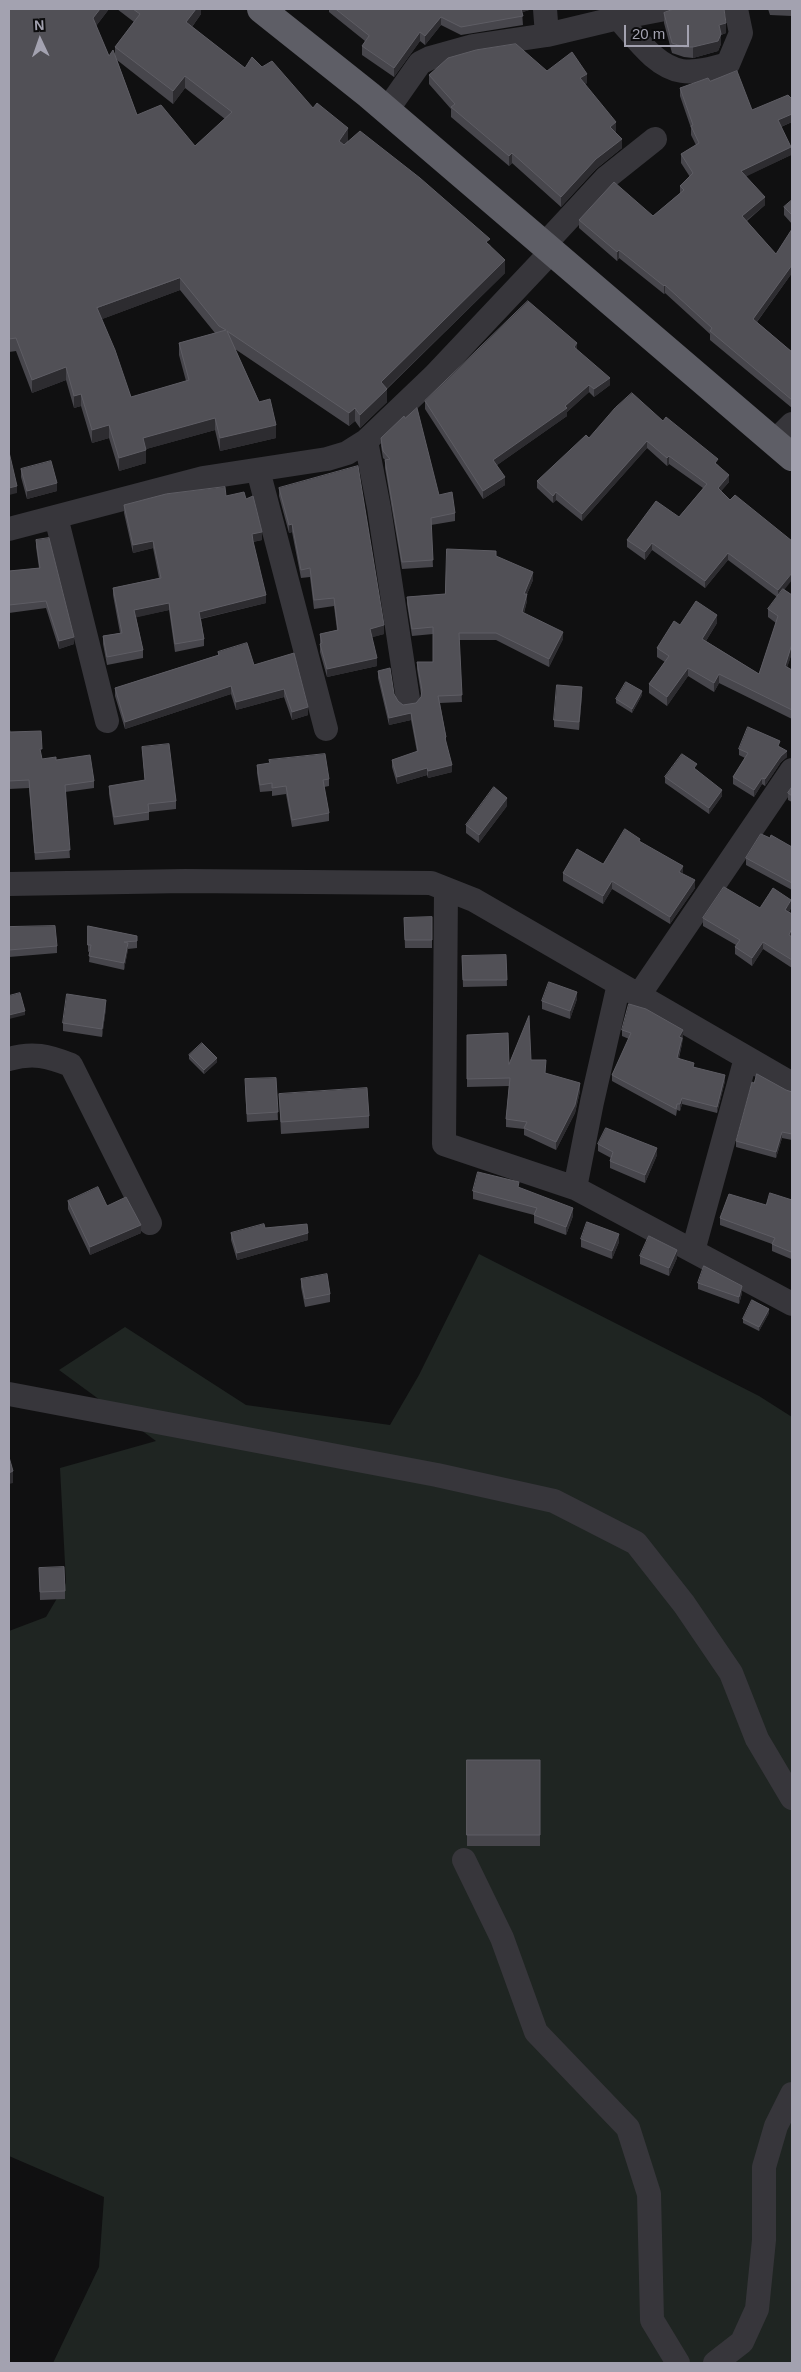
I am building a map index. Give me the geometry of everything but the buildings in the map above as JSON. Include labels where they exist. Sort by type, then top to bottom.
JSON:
[{"type":"highway","points":[[261,9],[387,110],[548,248],[786,441]]},
{"type":"street","points":[[545,9],[547,35]]},
{"type":"street","points":[[387,110],[420,63],[430,58],[473,46],[547,35],[665,9]]},
{"type":"street","points":[[618,18],[650,53],[664,63],[682,71],[705,70],[728,64],[741,33],[736,9]]},
{"type":"street","points":[[9,530],[203,478],[327,459],[347,452],[366,441],[434,376],[548,248],[606,178],[654,139]]},
{"type":"street","points":[[366,441],[408,700]]},
{"type":"street","points":[[258,470],[326,729]]},
{"type":"street","points":[[56,517],[107,721]]},
{"type":"street","points":[[575,1188],[592,1102],[629,990],[792,770]]},
{"type":"street","points":[[9,884],[185,881],[431,883],[474,900],[792,1084]]},
{"type":"street","points":[[446,889],[444,1144],[575,1188],[792,1304]]},
{"type":"street","points":[[9,1059],[22,1056],[48,1056],[71,1065],[150,1223]]},
{"type":"street","points":[[693,1251],[746,1058]]},
{"type":"street","points":[[9,1394],[437,1476],[554,1501],[636,1543],[684,1604],[731,1673],[757,1739],[792,1798]]},
{"type":"street","points":[[464,1860],[502,1938],[536,2032],[628,2128],[649,2194],[652,2320],[678,2363]]},
{"type":"street","points":[[715,2363],[742,2342],[757,2309],[764,2240],[764,2167],[776,2126],[792,2094]]},
{"type":"shaded area","points":[[479,1254],[759,1396],[792,1417],[792,2363],[53,2363],[99,2267],[104,2197],[9,2156],[9,1631],[46,1617],[66,1583],[60,1468],[156,1441],[59,1370],[125,1327],[246,1405],[390,1425],[419,1375]]}]
